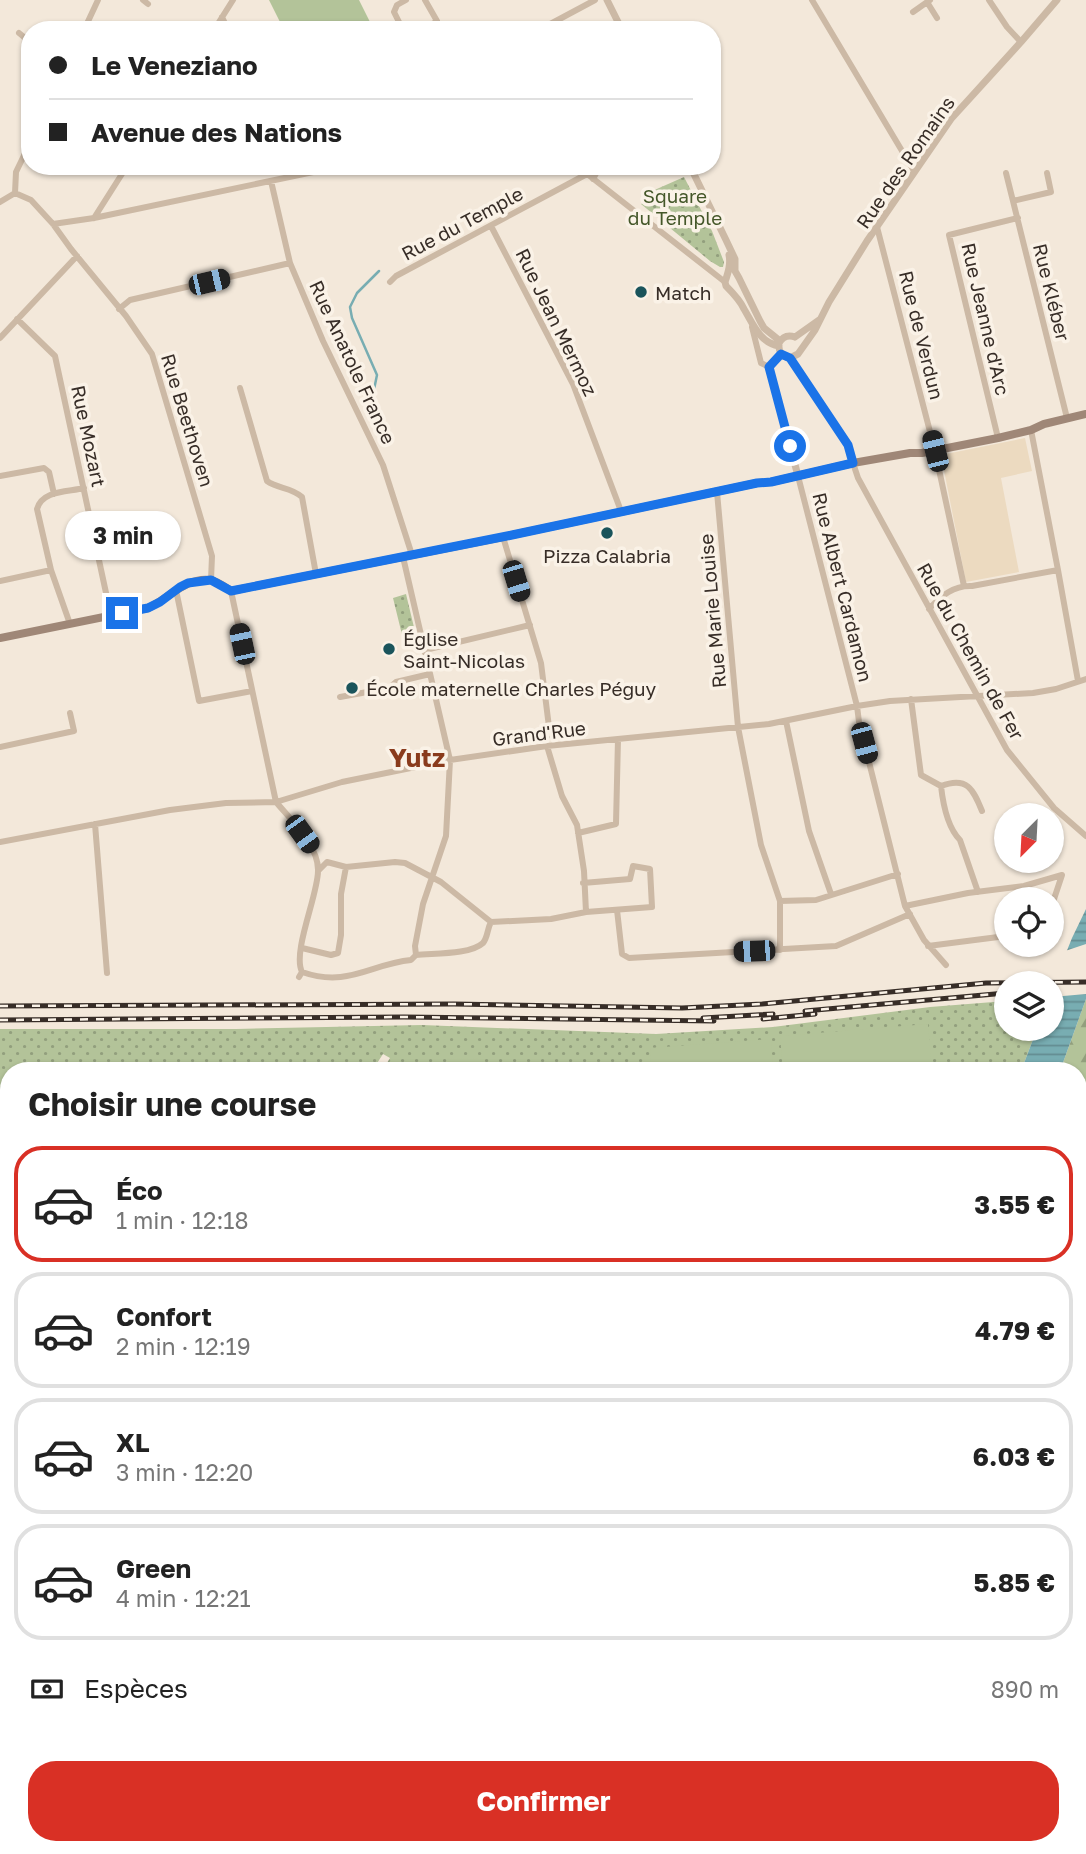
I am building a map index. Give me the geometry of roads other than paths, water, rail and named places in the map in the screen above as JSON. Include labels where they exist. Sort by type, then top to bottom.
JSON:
[{"type":"main road","points":[[0,638],[148,608],[188,583],[211,580],[231,591],[853,463],[935,451],[998,438],[1086,414]]},
{"type":"street","points":[[88,0],[97,3],[88,21]]},
{"type":"street","points":[[220,21],[233,0]]},
{"type":"street","points":[[398,21],[394,12],[397,5],[406,0]]},
{"type":"street","points":[[425,0],[437,21]]},
{"type":"street","points":[[556,21],[595,0]]},
{"type":"street","points":[[607,0],[618,21]]},
{"type":"street","points":[[812,0],[914,171]]},
{"type":"street","points":[[989,0],[1021,42]]},
{"type":"street","name":"Rue des Romains","points":[[801,349],[877,227],[951,119],[1057,0]]},
{"type":"street","points":[[913,12],[929,1],[937,18]]},
{"type":"street","points":[[222,17],[224,21]]},
{"type":"street","points":[[0,202],[15,192],[16,172],[21,162]]},
{"type":"street","name":"Rue Kléber","points":[[1006,173],[1067,418]]},
{"type":"street","points":[[1013,201],[1051,192],[1047,173]]},
{"type":"street","points":[[94,218],[121,175]]},
{"type":"street","points":[[53,224],[94,218],[299,175]]},
{"type":"street","points":[[694,175],[735,259],[738,278],[764,328],[790,358],[848,445],[853,463]]},
{"type":"street","points":[[590,176],[727,279],[752,325],[761,363],[769,367]]},
{"type":"street","name":"Rue du Temple","points":[[390,282],[396,276],[590,176]]},
{"type":"street","name":"Rue Anatole France","points":[[271,181],[290,263],[323,341],[383,465],[408,556],[425,650],[450,760],[446,836],[423,904],[413,957]]},
{"type":"street","name":"Rue Beethoven","points":[[15,192],[31,201],[53,224],[152,354],[212,556],[211,580]]},
{"type":"street","name":"Rue Jeanne d'Arc","points":[[998,438],[949,235],[1017,218]]},
{"type":"street","name":"Rue Jean Mermoz","points":[[491,226],[573,384],[621,511]]},
{"type":"street","name":"Rue de Verdun","points":[[877,227],[935,451],[964,586]]},
{"type":"street","points":[[726,240],[730,260],[727,279]]},
{"type":"street","points":[[0,338],[77,256]]},
{"type":"street","points":[[119,309],[130,300],[290,263]]},
{"type":"street","points":[[727,279],[733,275],[738,278]]},
{"type":"street","name":"Rue Mozart","points":[[17,319],[55,356],[111,615]]},
{"type":"street","name":"Rue des Romains","points":[[796,337],[820,320]]},
{"type":"street","points":[[752,325],[772,345],[780,347]]},
{"type":"street","points":[[790,358],[796,356],[801,349],[796,337],[787,336],[769,367],[798,475]]},
{"type":"street","points":[[240,388],[267,481],[302,496],[316,574]]},
{"type":"street","points":[[1031,429],[1078,681]]},
{"type":"street","name":"Rue du Chemin de Fer","points":[[853,463],[858,478],[1007,751],[1054,808],[1086,836]]},
{"type":"street","points":[[0,476],[44,468],[49,472],[54,494]]},
{"type":"street","name":"Rue Albert Cardamon","points":[[798,475],[905,906],[928,946],[946,965]]},
{"type":"street","points":[[70,624],[51,570],[37,509],[43,498],[84,488]]},
{"type":"street","name":"Rue Marie Louise","points":[[717,492],[738,727],[761,845],[780,901],[780,950]]},
{"type":"street","points":[[503,537],[541,663],[549,727]]},
{"type":"street","points":[[0,581],[51,570]]},
{"type":"street","points":[[929,609],[947,593],[964,586],[1058,570]]},
{"type":"street","points":[[176,590],[199,701],[252,691]]},
{"type":"street","points":[[231,591],[276,802],[312,846],[319,870],[302,948],[301,975],[350,977],[413,957],[474,948],[483,943],[491,922]]},
{"type":"street","points":[[425,650],[530,625]]},
{"type":"street","points":[[340,697],[389,688],[396,682],[430,674]]},
{"type":"street","name":"Grand'Rue","points":[[0,842],[170,810],[226,803],[276,802],[342,782],[550,743],[738,727],[911,699],[1034,693],[1086,679]]},
{"type":"street","points":[[911,699],[921,775],[940,786],[952,782],[965,784],[974,791],[982,811]]},
{"type":"street","points":[[0,747],[74,731],[70,713]]},
{"type":"street","points":[[786,721],[809,831],[831,894]]},
{"type":"street","points":[[578,833],[616,824],[618,739]]},
{"type":"street","points":[[550,743],[562,796],[577,825],[584,871],[586,912]]},
{"type":"street","points":[[940,786],[942,800],[954,833],[960,840],[978,892]]},
{"type":"street","points":[[95,824],[107,973]]},
{"type":"street","points":[[319,870],[327,862],[346,867],[405,863],[451,889],[491,922],[551,919],[586,912],[652,907],[650,869],[633,866],[630,879],[583,883]]},
{"type":"street","points":[[302,948],[338,953],[341,894],[346,867]]},
{"type":"street","points":[[780,901],[816,900],[898,874]]},
{"type":"street","points":[[1016,887],[1062,875],[1058,887]]},
{"type":"street","points":[[905,906],[994,890]]},
{"type":"street","points":[[617,910],[622,954],[629,958],[836,946],[910,914]]},
{"type":"street","points":[[928,946],[994,938]]},
{"type":"water","points":[[1086,909],[1086,999],[1063,1062],[1024,1062],[1032,1041],[1064,1041],[1064,971],[1059,971]]},
{"type":"waterway","points":[[377,432],[372,399],[377,375],[352,318],[350,307],[357,293],[379,271]]},
{"type":"tunnel","points":[[549,727],[551,738]]},
{"type":"railway","points":[[0,1006],[454,1004],[682,1008],[762,1004],[986,983],[1086,982]]},
{"type":"railway","points":[[805,1011],[994,994]]},
{"type":"railway","points":[[703,1018],[773,1014]]},
{"type":"railway","points":[[763,1019],[815,1014]]},
{"type":"railway","points":[[0,1020],[404,1017],[714,1021]]},
{"type":"place","name":"Match","points":[[641,292]]},
{"type":"place","name":"Pizza Calabria","points":[[607,533]]},
{"type":"place","name":"Église Saint-Nicolas","points":[[389,649]]},
{"type":"place","name":"École maternelle Charles Péguy","points":[[352,688]]},
{"type":"district","name":"Yutz","points":[[417,757]]},
{"type":"park label","name":"Square du Temple","points":[[675,206]]}]
